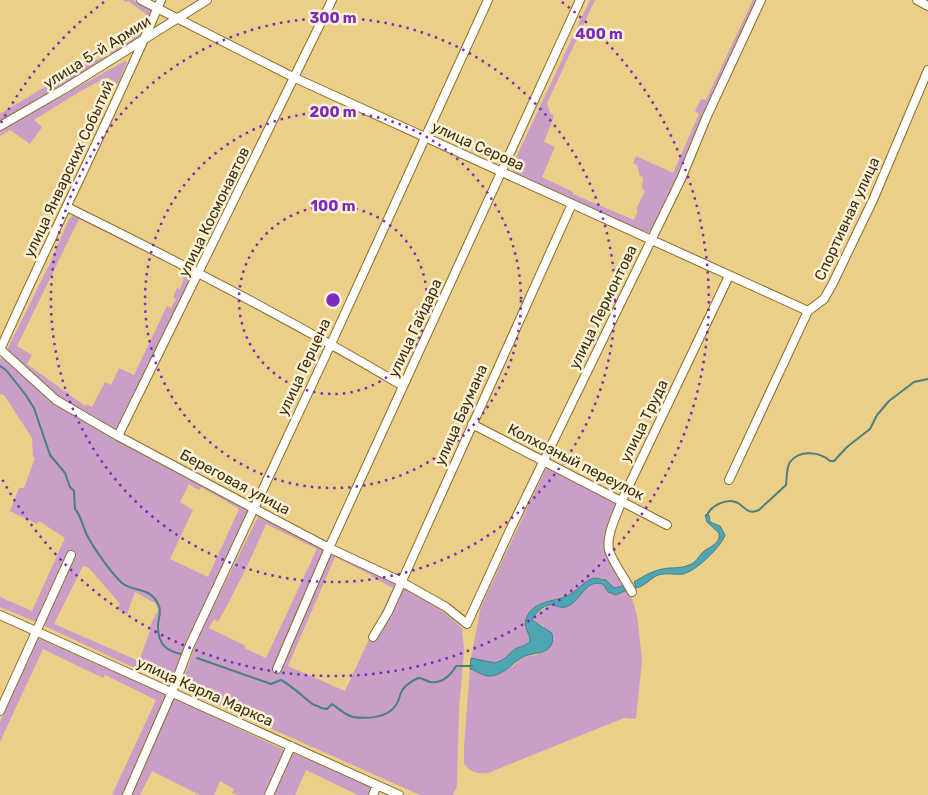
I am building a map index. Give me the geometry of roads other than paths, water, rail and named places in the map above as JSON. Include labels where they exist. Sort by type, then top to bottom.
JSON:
[{"type":"street","name":"улица Серова","points":[[141,0],[295,78],[808,311]]},
{"type":"street","name":"улица Январских Событий","points":[[0,349],[68,207],[161,0]]},
{"type":"street","name":"улица 5-й Армии","points":[[0,126],[66,88],[207,0]]},
{"type":"street","name":"улица Космонавтов","points":[[118,436],[332,0]]},
{"type":"street","name":"улица Герцена","points":[[126,795],[172,692],[189,647],[331,344],[488,0]]},
{"type":"street","name":"улица Гайдара","points":[[277,669],[329,548],[580,0]]},
{"type":"street","name":"улица Лермонтова","points":[[467,624],[544,460],[681,179],[707,116],[761,0]]},
{"type":"street","points":[[917,0],[928,6]]},
{"type":"street","name":"Спортивная улица","points":[[729,480],[808,311],[824,299],[873,200],[928,70]]},
{"type":"street","name":"улица Баумана","points":[[373,636],[388,612],[400,581],[572,204]]},
{"type":"street","points":[[68,207],[199,272],[331,344],[403,386]]},
{"type":"street","name":"улица Труда","points":[[632,592],[609,552],[608,539],[622,500],[729,276]]},
{"type":"street","name":"Береговая улица","points":[[0,349],[56,400],[118,436],[329,548],[400,581],[446,607],[467,624]]},
{"type":"street","name":"Колхозный переулок","points":[[472,424],[667,524]]},
{"type":"street","points":[[0,711],[71,555]]},
{"type":"street","name":"улица Карла Маркса","points":[[0,615],[399,795]]},
{"type":"street","points":[[270,795],[291,746]]},
{"type":"street","points":[[373,795],[377,785]]},
{"type":"water","points":[[705,515],[709,515],[710,522],[720,526],[725,535],[714,552],[701,564],[688,572],[659,575],[636,588],[634,582],[651,573],[691,564],[717,542],[719,533],[707,522]]},
{"type":"water","points":[[594,578],[606,580],[614,588],[627,585],[629,589],[616,595],[608,592],[603,584],[591,584],[573,603],[566,607],[549,605],[545,607],[532,620],[552,633],[553,641],[547,650],[525,656],[496,675],[486,676],[470,669],[471,658],[495,663],[499,662],[515,649],[527,644],[530,641],[525,622],[529,613],[534,608],[566,596]]},
{"type":"waterway","points":[[0,366],[6,370],[34,408],[50,455],[65,473],[70,487],[74,491],[75,509],[93,545],[107,566],[122,583],[152,595],[160,609],[158,626],[160,639],[168,649],[181,654]]},
{"type":"waterway","points":[[707,515],[720,503],[729,501],[734,501],[752,512],[759,510],[786,485],[788,467],[794,458],[810,453],[834,461],[847,447],[870,429],[877,415],[889,401],[914,382],[928,379]]},
{"type":"waterway","points":[[197,658],[271,684],[281,680],[313,705],[327,709],[332,704],[350,716],[364,718],[377,717],[388,713],[397,704],[404,689],[418,678],[430,682],[438,682],[449,676],[456,666],[472,666]]}]
